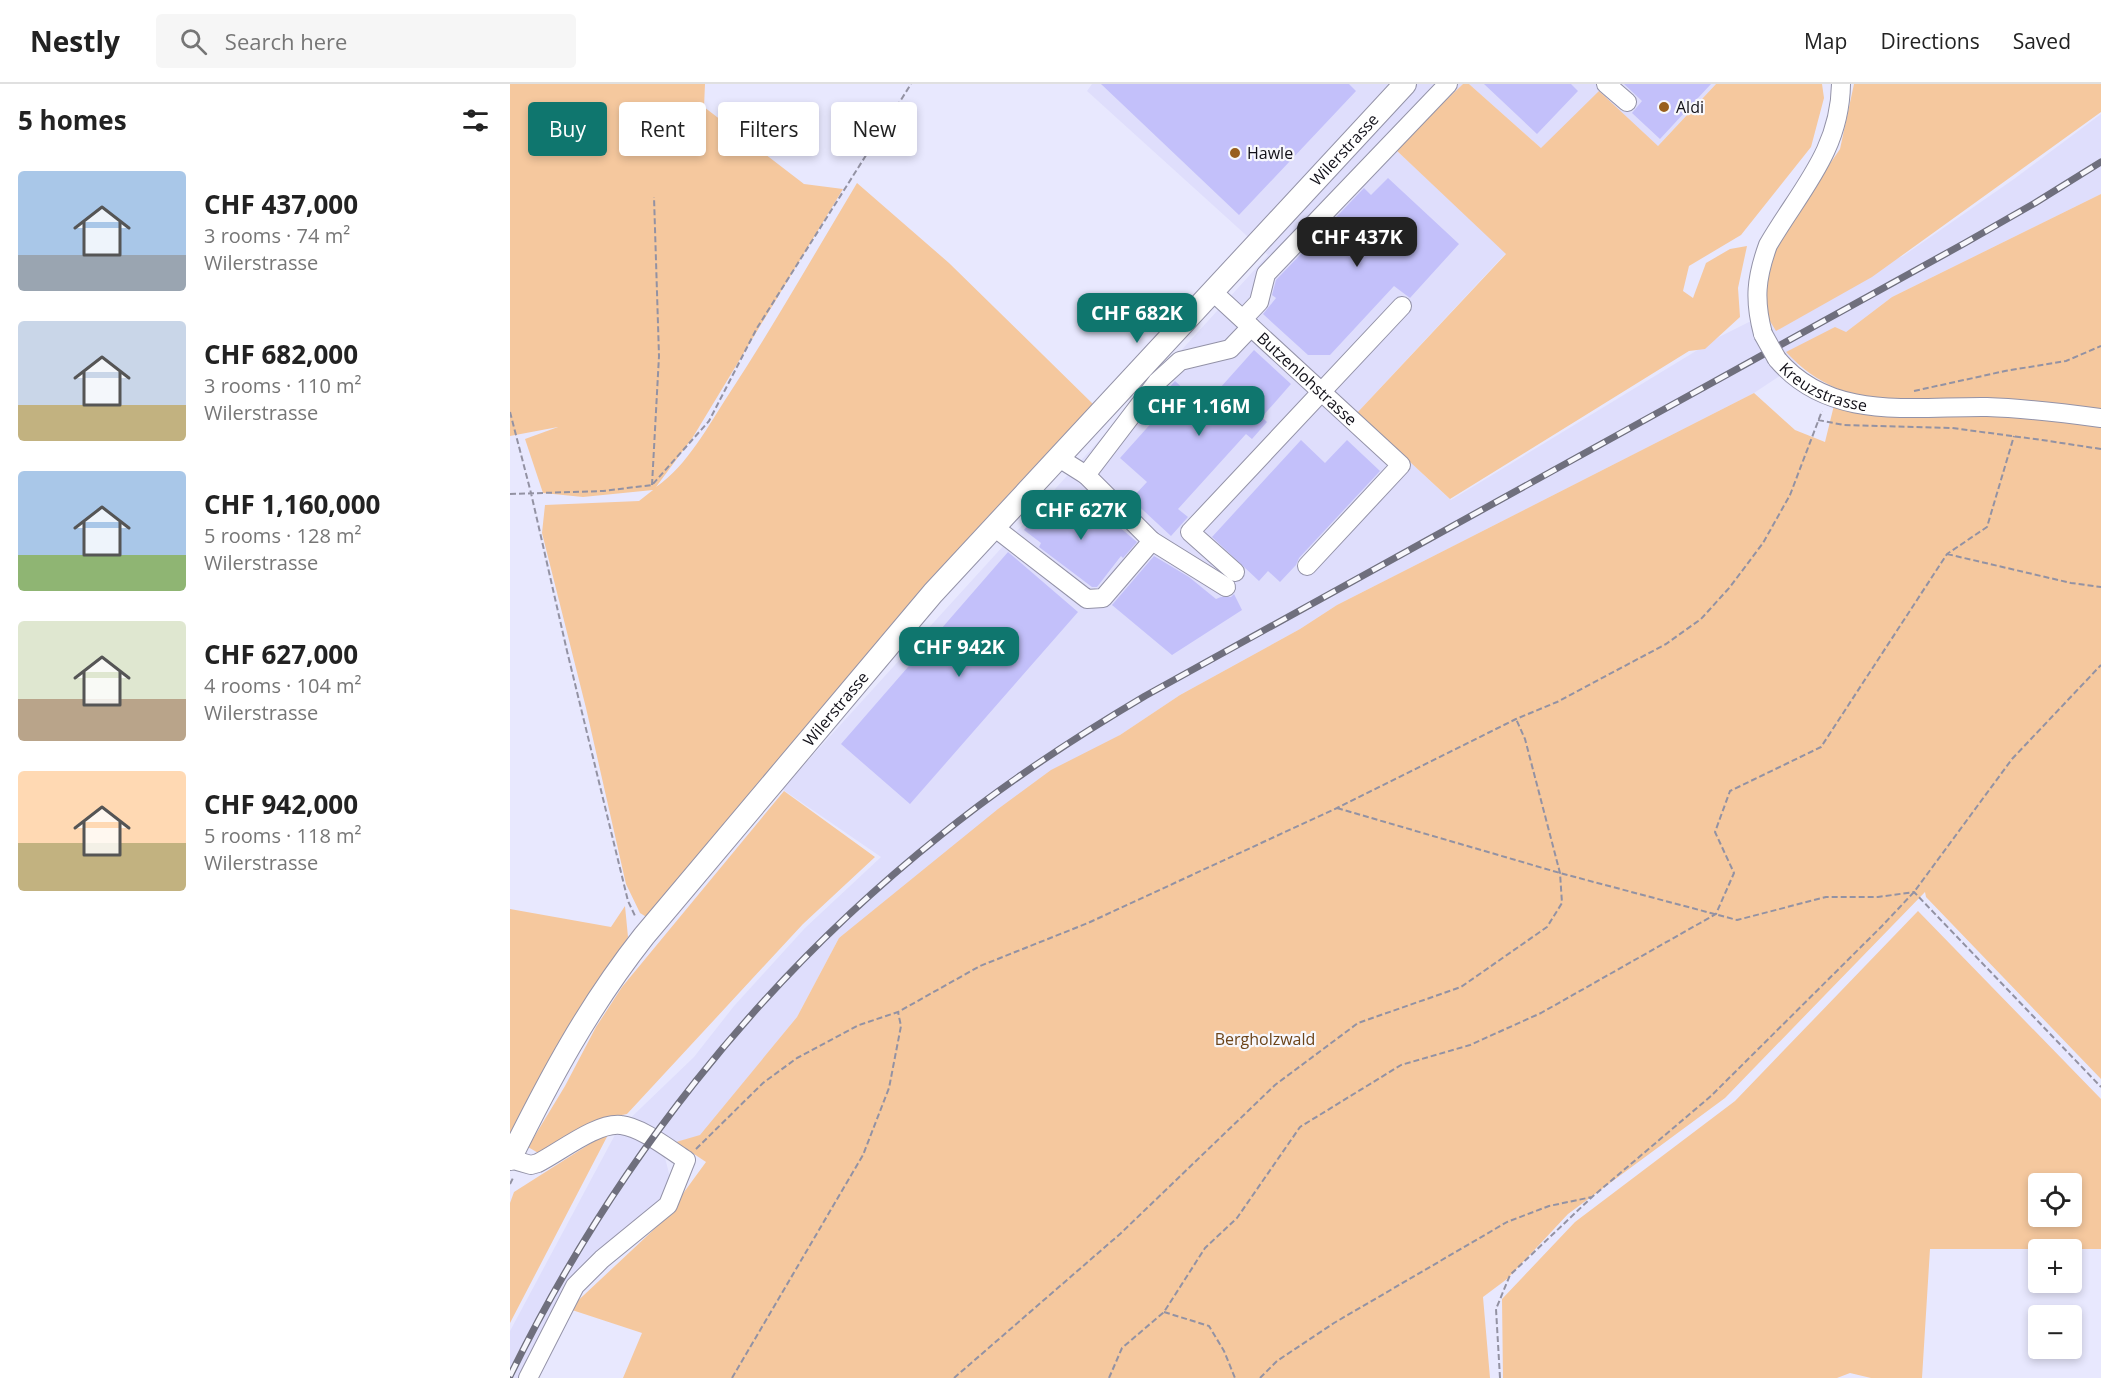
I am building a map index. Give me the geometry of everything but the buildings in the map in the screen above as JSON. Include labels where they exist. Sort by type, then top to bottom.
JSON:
[{"type":"main road","name":"Wilerstrasse","points":[[513,1160],[575,1035],[609,982],[645,936],[908,621],[1405,84]]},
{"type":"street","points":[[1086,475],[1157,382],[1180,361],[1230,349],[1259,302],[1266,274],[1448,84]]},
{"type":"street","points":[[1606,84],[1627,102]]},
{"type":"street","name":"Kreuzstrasse","points":[[1840,84],[1837,119],[1832,138],[1822,160],[1768,245],[1763,260],[1756,292],[1763,334],[1777,359],[1798,380],[1828,397],[1859,405],[1989,407],[2101,418]]},
{"type":"street","name":"Butzenlohstrasse","points":[[1213,292],[1401,465],[1307,566]]},
{"type":"street","points":[[1059,458],[1086,475],[1152,541],[1231,580],[1190,532],[1402,306]]},
{"type":"street","points":[[994,526],[1087,599],[1103,598],[1152,541]]},
{"type":"street","points":[[513,1160],[531,1165],[538,1164],[600,1128],[621,1125],[631,1127],[686,1160],[668,1205],[602,1259],[575,1286],[528,1378]]},
{"type":"path","points":[[510,494],[603,491],[652,485],[709,421],[758,328],[911,84]]},
{"type":"path","points":[[652,485],[659,356],[654,197]]},
{"type":"path","points":[[1888,407],[1896,395],[2005,371],[2066,361],[2101,346]]},
{"type":"path","points":[[686,1160],[755,1089],[797,1058],[859,1025],[898,1012],[980,966],[1088,923],[1337,808],[1516,719],[1557,702],[1666,644],[1701,619],[1730,587],[1764,543],[1790,495],[1828,397]]},
{"type":"path","points":[[510,412],[627,901],[645,936]]},
{"type":"path","points":[[1818,420],[1844,425],[1932,426],[2101,449]]},
{"type":"path","points":[[1109,1378],[1122,1348],[1164,1312],[1205,1248],[1237,1218],[1300,1127],[1401,1065],[1470,1045],[1540,1013],[1716,914],[1734,873],[1715,832],[1730,791],[1821,747],[1947,554],[1987,527],[2014,436]]},
{"type":"path","points":[[1947,554],[2071,583],[2101,587]]},
{"type":"path","points":[[1500,1378],[1496,1309],[1510,1275],[1592,1197],[1711,1096],[1914,891],[2012,759],[2101,664]]},
{"type":"path","points":[[954,1378],[1120,1234],[1275,1085],[1358,1023],[1461,987],[1547,927],[1562,903],[1560,873],[1524,739],[1516,719]]},
{"type":"path","points":[[1337,808],[1560,873],[1737,920],[1826,897],[1878,897],[1914,891]]},
{"type":"path","points":[[1914,891],[2101,1087]]},
{"type":"path","points":[[732,1378],[863,1155],[889,1088],[901,1026],[898,1012]]},
{"type":"path","points":[[510,1184],[513,1160]]},
{"type":"path","points":[[1260,1378],[1277,1361],[1334,1323],[1507,1222],[1549,1206],[1592,1197]]},
{"type":"path","points":[[1164,1312],[1209,1326],[1224,1351],[1235,1378]]},
{"type":"shaded area","points":[[1092,84],[1463,84],[1395,149],[1506,253],[1357,413],[1451,500],[1719,337],[1795,299],[1903,256],[2014,179],[2101,114],[2101,194],[1892,297],[1846,332],[1754,393],[1337,605],[1300,629],[1180,695],[1120,735],[839,938],[797,1017],[700,1136],[676,1142],[665,1158],[670,1177],[665,1198],[558,1304],[518,1378],[510,1378],[510,1331],[617,1131],[694,1057],[734,1006],[805,928],[881,857],[782,789],[1268,255],[1087,91]]},
{"type":"shaded area","points":[[1469,84],[1716,84],[1658,146],[1541,148]]},
{"type":"green space","points":[[510,84],[705,84],[704,102],[619,102],[619,156],[706,156],[706,109],[718,118],[718,156],[768,156],[804,184],[843,189],[693,437],[656,487],[678,468],[705,432],[857,183],[949,263],[1095,406],[1008,495],[648,918],[640,913],[626,884],[586,708],[542,533],[545,505],[639,501],[653,490],[583,497],[543,493],[525,439],[558,427],[510,436]]},
{"type":"green space","points":[[1463,84],[1469,84],[1541,148],[1599,91],[1658,146],[1716,84],[1822,84],[1824,98],[1811,147],[1741,235],[1689,266],[1683,291],[1693,298],[1706,263],[1730,249],[1747,246],[1738,288],[1740,317],[1705,349],[1689,351],[1450,499],[1357,413],[1506,254],[1395,149]]},
{"type":"green space","points":[[1854,84],[2101,84],[2101,112],[1872,277],[1776,331],[1768,318],[1766,287],[1778,240],[1840,149]]},
{"type":"green space","name":"Bergholzwald","points":[[2101,194],[2101,1079],[1926,897],[1925,892],[1725,1098],[1568,1214],[1507,1279],[1483,1297],[1490,1378],[623,1378],[642,1333],[569,1309],[663,1221],[706,1162],[676,1142],[700,1135],[797,1017],[839,938],[998,809],[1051,770],[1120,735],[1180,695],[1300,629],[1337,605],[1754,393],[1795,430],[1825,442],[1838,389],[1810,374],[1786,352],[1835,327],[1846,332],[1892,297]]},
{"type":"green space","points":[[784,791],[875,857],[803,924],[627,1114],[612,1117],[540,1154],[528,1147],[565,1086],[596,1027],[622,987]]},
{"type":"green space","points":[[625,906],[628,937],[559,1048],[510,1141],[510,909],[611,927]]},
{"type":"green space","points":[[1918,911],[2101,1099],[2101,1249],[2082,1249],[2082,1239],[2028,1239],[2028,1249],[1930,1249],[1922,1378],[1871,1378],[1850,1373],[1837,1378],[1503,1378],[1502,1299],[1575,1222],[1735,1101]]},
{"type":"green space","points":[[610,1131],[510,1323],[510,1203],[514,1192]]},
{"type":"railway","points":[[510,1376],[550,1299],[595,1224],[643,1151],[696,1082],[752,1015],[811,951],[874,891],[965,816],[1040,762],[1145,696],[1965,243],[2101,162]]},
{"type":"place","name":"Aldi","points":[[1664,107]]},
{"type":"place","name":"Hawle","points":[[1235,153]]}]
